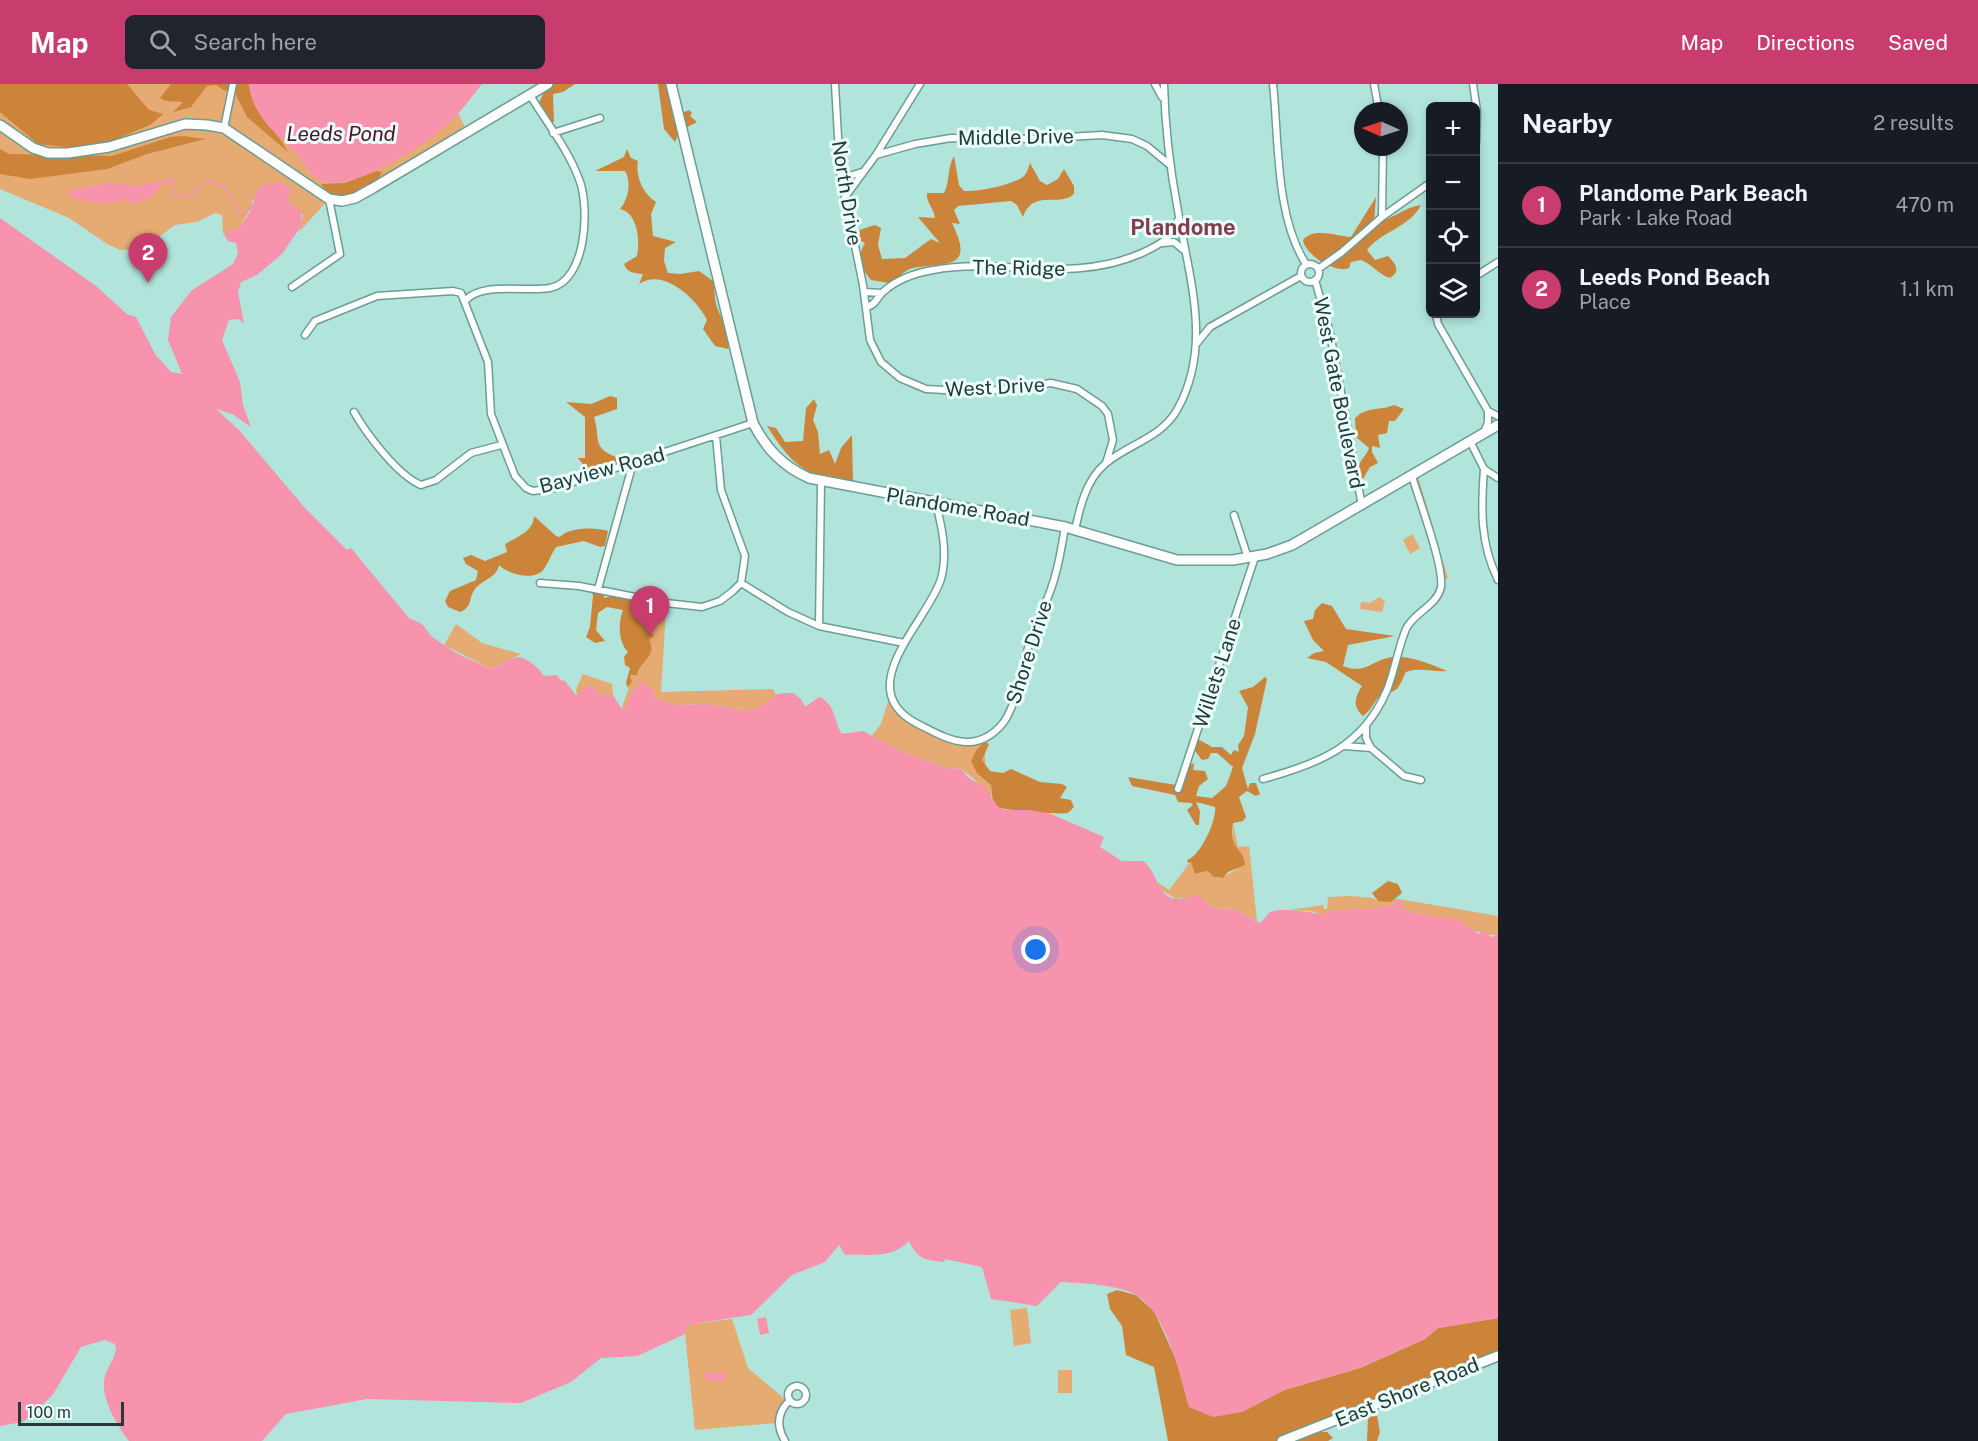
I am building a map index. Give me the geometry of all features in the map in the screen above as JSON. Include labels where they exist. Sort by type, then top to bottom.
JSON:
[{"type":"main road","points":[[0,125],[33,148],[48,153],[68,153],[109,147],[185,124],[224,128],[329,199],[348,199],[373,188],[548,84]]},
{"type":"main road","name":"Plandome Road","points":[[671,84],[753,423],[779,460],[797,473],[821,483],[1065,527],[1177,560],[1205,562],[1251,557],[1292,545],[1498,425]]},
{"type":"main road","name":"East Shore Road","points":[[1282,1441],[1498,1356]]},
{"type":"street","points":[[224,128],[233,84]]},
{"type":"street","name":"North Drive","points":[[835,84],[840,172],[866,304]]},
{"type":"street","points":[[845,197],[876,155],[921,84]]},
{"type":"street","points":[[1155,84],[1164,101]]},
{"type":"street","points":[[1075,530],[1085,495],[1095,476],[1106,463],[1150,438],[1175,413],[1190,380],[1196,346],[1197,321],[1170,165],[1164,84]]},
{"type":"street","points":[[1273,84],[1284,199],[1296,245],[1306,264]]},
{"type":"street","points":[[1374,84],[1377,102]]},
{"type":"street","points":[[1473,84],[1476,102]]},
{"type":"street","points":[[305,335],[315,321],[381,294],[453,291],[461,293],[466,300],[478,291],[552,287],[565,281],[575,269],[582,246],[582,190],[578,174],[530,95]]},
{"type":"street","points":[[553,133],[600,118]]},
{"type":"street","name":"Middle Drive","points":[[876,155],[915,144],[951,138],[1033,139],[1102,135],[1132,139],[1147,147],[1170,165]]},
{"type":"street","points":[[1382,217],[1383,156]]},
{"type":"street","points":[[840,172],[849,176],[862,172]]},
{"type":"street","points":[[1318,269],[1311,263],[1306,264],[1301,268],[1301,276],[1306,281],[1315,280],[1318,269],[1342,252],[1382,217],[1426,186]]},
{"type":"street","points":[[292,287],[340,254],[329,199]]},
{"type":"street","name":"The Ridge","points":[[866,304],[874,304],[881,293],[908,277],[935,269],[964,267],[1053,271],[1093,267],[1133,257],[1160,244],[1172,233],[1179,216]]},
{"type":"street","points":[[1160,244],[1174,242],[1187,253]]},
{"type":"street","points":[[1480,273],[1498,262]]},
{"type":"street","points":[[1196,346],[1201,336],[1210,327],[1301,276]]},
{"type":"street","name":"West Gate Boulevard","points":[[1315,280],[1330,333],[1362,506]]},
{"type":"street","points":[[864,292],[881,293]]},
{"type":"street","name":"Bayview Road","points":[[466,300],[488,362],[491,414],[501,445],[519,482],[533,491],[555,488],[753,423]]},
{"type":"street","name":"West Drive","points":[[866,304],[870,340],[874,351],[890,372],[909,383],[926,389],[959,392],[1051,382],[1067,386],[1088,394],[1102,406],[1108,414],[1113,440]]},
{"type":"street","points":[[1437,318],[1438,324],[1488,411],[1488,422],[1484,433]]},
{"type":"street","points":[[1197,321],[1210,327]]},
{"type":"street","points":[[1488,411],[1498,416]]},
{"type":"street","points":[[354,412],[369,434],[405,475],[421,484],[436,480],[471,453],[501,445]]},
{"type":"street","points":[[540,583],[598,589],[666,603],[702,607],[720,601],[741,583],[744,566],[743,546],[721,490],[716,436]]},
{"type":"street","points":[[1113,440],[1120,449],[1127,451]]},
{"type":"street","points":[[1106,463],[1113,440]]},
{"type":"street","points":[[1470,441],[1484,469],[1482,528],[1488,556],[1498,580]]},
{"type":"street","points":[[598,589],[633,463]]},
{"type":"street","points":[[1484,469],[1498,478]]},
{"type":"street","points":[[1263,779],[1308,767],[1345,746],[1366,725],[1386,691],[1407,626],[1433,601],[1440,587],[1438,564],[1412,476]]},
{"type":"street","points":[[819,626],[821,483]]},
{"type":"street","name":"Shore Drive","points":[[936,503],[944,536],[941,579],[935,594],[904,643],[891,682],[892,699],[899,712],[928,729],[958,742],[972,742],[991,735],[1005,721],[1015,700],[1032,634],[1056,574],[1065,527]]},
{"type":"street","points":[[1234,515],[1251,557]]},
{"type":"street","name":"Willets Lane","points":[[1178,789],[1251,557]]},
{"type":"street","points":[[741,583],[788,612],[819,626],[904,643]]},
{"type":"street","points":[[1366,725],[1366,738],[1371,748],[1404,776],[1421,780]]},
{"type":"street","points":[[1345,746],[1371,748]]},
{"type":"street","points":[[785,1441],[779,1426],[780,1413],[789,1401]]},
{"type":"shaded area","points":[[0,84],[249,84],[259,110],[277,134],[295,151],[315,177],[334,183],[352,180],[393,162],[432,136],[458,113],[467,131],[355,198],[328,200],[299,232],[303,215],[288,201],[288,193],[276,184],[252,201],[252,206],[239,229],[223,233],[222,215],[215,213],[197,222],[175,225],[143,249],[120,250],[107,244],[69,218],[0,189]]},
{"type":"shaded area","points":[[0,84],[127,84],[149,110],[163,114],[150,125],[102,145],[75,148],[38,144],[0,112]]},
{"type":"shaded area","points":[[171,84],[249,84],[260,114],[283,142],[288,152],[247,117],[232,87],[225,91],[216,85],[207,86],[191,107],[173,112],[183,102],[166,101],[160,98]]},
{"type":"shaded area","points":[[552,84],[575,84],[563,92],[553,94],[554,122],[551,122],[539,103],[545,89]]},
{"type":"shaded area","points":[[658,84],[670,84],[682,113],[689,110],[692,113],[690,116],[697,122],[680,131],[675,142],[664,129]]},
{"type":"shaded area","points":[[170,137],[205,139],[147,154],[107,169],[30,179],[0,174],[0,149],[9,154],[112,156]]},
{"type":"shaded area","points":[[627,149],[631,158],[638,161],[639,178],[644,189],[656,202],[651,214],[653,236],[676,242],[665,248],[664,261],[668,273],[699,271],[713,281],[716,304],[729,337],[728,349],[715,346],[703,329],[707,320],[696,303],[687,295],[668,282],[648,280],[639,284],[643,274],[631,272],[625,267],[624,264],[637,256],[638,242],[634,221],[631,216],[620,209],[628,191],[627,175],[625,171],[595,171],[624,157]]},
{"type":"shaded area","points":[[954,156],[959,185],[964,191],[986,189],[1012,182],[1024,176],[1030,163],[1040,181],[1047,185],[1058,179],[1064,169],[1074,186],[1074,194],[1068,198],[1033,203],[1027,208],[1023,217],[1017,205],[1011,201],[958,206],[954,210],[960,224],[952,223],[961,249],[954,261],[910,269],[889,283],[871,280],[861,263],[862,248],[865,243],[859,240],[856,231],[875,225],[881,228],[878,245],[882,259],[905,258],[931,239],[940,243],[918,217],[935,218],[927,193],[944,193]]},
{"type":"shaded area","points":[[376,171],[382,172],[371,186],[353,194],[335,195],[321,184],[345,183]]},
{"type":"shaded area","points":[[1376,197],[1374,222],[1421,205],[1410,219],[1380,238],[1367,250],[1375,260],[1388,256],[1393,262],[1396,270],[1390,278],[1361,260],[1351,262],[1349,268],[1343,269],[1329,266],[1309,252],[1303,240],[1307,236],[1325,233],[1351,237]]},
{"type":"shaded area","points":[[610,396],[617,398],[617,409],[594,417],[600,446],[616,457],[617,463],[600,472],[578,475],[584,466],[578,458],[585,458],[585,417],[566,402],[591,404]]},
{"type":"shaded area","points":[[814,399],[817,405],[813,420],[818,432],[820,454],[829,450],[835,464],[841,448],[852,435],[853,483],[823,477],[802,467],[785,451],[767,426],[776,428],[785,442],[803,441],[806,408]]},
{"type":"shaded area","points":[[1394,405],[1404,409],[1395,421],[1389,421],[1387,433],[1378,435],[1380,448],[1372,446],[1372,452],[1378,463],[1370,467],[1363,479],[1358,467],[1369,448],[1356,437],[1355,418],[1369,410]]},
{"type":"shaded area","points":[[1417,473],[1448,578],[1441,581],[1412,476]]},
{"type":"shaded area","points":[[534,516],[560,537],[570,531],[583,529],[608,531],[605,546],[600,547],[584,541],[556,547],[544,569],[534,575],[515,574],[499,565],[492,576],[475,589],[467,608],[460,612],[448,607],[445,601],[450,591],[476,580],[478,571],[466,564],[463,558],[471,555],[485,561],[507,552],[505,544],[528,530]]},
{"type":"shaded area","points":[[1412,534],[1420,548],[1410,554],[1403,540]]},
{"type":"shaded area","points":[[591,592],[604,593],[604,598],[613,596],[630,599],[644,606],[642,618],[650,626],[647,631],[654,635],[649,640],[651,651],[637,675],[630,675],[632,681],[628,688],[626,683],[630,668],[625,665],[624,657],[628,652],[622,643],[620,632],[623,610],[607,607],[598,613],[596,630],[605,641],[595,643],[586,637],[590,627],[593,595]]},
{"type":"shaded area","points":[[1379,597],[1385,601],[1382,612],[1360,609],[1361,602],[1370,603]]},
{"type":"shaded area","points":[[640,602],[666,608],[661,692],[773,689],[776,695],[759,708],[746,711],[707,704],[676,705],[655,698],[652,688],[639,682],[639,686],[631,692],[627,705],[621,710],[632,679],[630,676]]},
{"type":"shaded area","points":[[1322,603],[1332,606],[1346,629],[1395,636],[1348,645],[1343,666],[1356,669],[1387,658],[1402,657],[1418,660],[1447,671],[1406,672],[1398,688],[1392,692],[1382,693],[1363,716],[1356,705],[1362,686],[1326,662],[1307,658],[1314,653],[1324,651],[1313,640],[1304,621],[1313,619],[1315,610]]},
{"type":"shaded area","points":[[456,624],[482,643],[521,654],[491,669],[444,645]]},
{"type":"shaded area","points":[[583,674],[612,684],[613,695],[602,695],[585,689],[577,695],[576,689]]},
{"type":"shaded area","points":[[1265,677],[1267,679],[1255,734],[1242,768],[1248,789],[1250,783],[1256,783],[1260,794],[1256,796],[1247,791],[1239,797],[1246,817],[1243,821],[1233,823],[1232,832],[1234,844],[1242,854],[1245,865],[1228,872],[1223,878],[1214,877],[1208,871],[1195,874],[1191,862],[1188,863],[1187,860],[1197,852],[1207,837],[1215,807],[1196,802],[1200,811],[1199,825],[1196,825],[1187,810],[1193,805],[1191,803],[1178,802],[1175,795],[1132,786],[1128,777],[1176,785],[1189,765],[1194,763],[1193,770],[1205,771],[1208,779],[1199,786],[1196,796],[1212,798],[1226,786],[1233,767],[1217,753],[1211,753],[1208,759],[1202,760],[1192,747],[1196,738],[1212,747],[1222,747],[1231,755],[1234,750],[1239,752],[1238,745],[1244,736],[1248,707],[1239,691],[1253,687]]},
{"type":"shaded area","points":[[891,693],[899,712],[958,742],[984,738],[986,775],[993,778],[991,799],[982,787],[961,769],[947,768],[898,750],[871,737],[881,724]]},
{"type":"shaded area","points":[[985,742],[989,744],[982,760],[990,771],[1003,773],[1011,769],[1040,782],[1062,784],[1067,787],[1060,798],[1071,800],[1074,807],[1068,813],[1044,813],[1020,811],[995,805],[991,785],[977,773],[971,761],[977,749]]},
{"type":"shaded area","points":[[1233,822],[1238,847],[1249,846],[1257,921],[1236,910],[1212,908],[1200,898],[1176,899],[1161,890],[1157,882],[1169,890],[1191,861],[1195,874],[1208,871],[1216,878],[1227,875],[1245,862],[1232,842]]},
{"type":"shaded area","points":[[1388,881],[1398,884],[1402,893],[1391,902],[1378,901],[1372,893]]},
{"type":"shaded area","points":[[1328,897],[1373,898],[1378,901],[1396,899],[1397,902],[1380,908],[1331,912],[1322,915],[1312,911],[1289,910],[1323,905],[1324,909],[1327,909]]},
{"type":"shaded area","points":[[1399,899],[1498,916],[1498,935],[1470,930],[1407,912]]},
{"type":"shaded area","points":[[1117,1290],[1136,1295],[1154,1311],[1173,1353],[1242,1412],[1284,1390],[1360,1368],[1425,1339],[1438,1328],[1498,1318],[1498,1356],[1282,1441],[1168,1441],[1154,1367],[1126,1355],[1122,1326],[1110,1309],[1107,1294]]},
{"type":"shaded area","points":[[1027,1308],[1031,1343],[1014,1346],[1010,1310]]},
{"type":"shaded area","points":[[732,1319],[748,1368],[787,1401],[779,1409],[777,1423],[695,1430],[685,1334],[687,1325]]},
{"type":"shaded area","points":[[1058,1370],[1072,1370],[1072,1393],[1058,1393]]},
{"type":"shaded area","points":[[1377,1416],[1380,1432],[1377,1441],[1367,1441],[1368,1417]]},
{"type":"shaded area","points":[[1317,1432],[1327,1432],[1333,1438],[1328,1441],[1292,1441]]},
{"type":"water","name":"Leeds Pond","points":[[249,84],[482,84],[454,118],[424,143],[368,174],[349,181],[333,183],[315,177],[294,151],[269,127],[254,103]]},
{"type":"water","points":[[170,178],[175,181],[163,182],[153,196],[134,204],[124,200],[104,204],[76,199],[66,191],[109,183],[139,186]]},
{"type":"water","points":[[279,181],[291,189],[288,201],[301,211],[302,225],[282,254],[257,275],[241,282],[238,292],[244,324],[239,319],[229,320],[222,340],[240,382],[243,405],[251,427],[232,414],[216,409],[239,430],[305,508],[347,550],[351,548],[409,618],[422,624],[431,636],[456,653],[491,669],[512,658],[525,659],[540,670],[544,676],[556,675],[562,681],[564,680],[576,695],[590,685],[602,695],[613,695],[622,709],[627,705],[631,692],[639,686],[637,681],[652,688],[655,698],[676,705],[707,704],[746,711],[759,708],[777,694],[793,693],[801,699],[805,707],[819,697],[829,704],[842,734],[863,731],[898,750],[947,768],[961,769],[970,779],[984,786],[998,807],[1051,814],[1104,837],[1100,847],[1122,861],[1143,861],[1169,897],[1179,899],[1200,896],[1212,908],[1236,910],[1260,923],[1273,911],[1287,910],[1322,914],[1340,910],[1377,908],[1395,904],[1396,899],[1399,899],[1407,912],[1460,920],[1478,934],[1486,931],[1491,937],[1498,935],[1498,1318],[1438,1328],[1425,1339],[1359,1368],[1284,1390],[1242,1412],[1213,1417],[1189,1407],[1165,1332],[1148,1305],[1131,1292],[1101,1285],[1061,1282],[1037,1306],[991,1299],[982,1267],[945,1259],[944,1262],[922,1258],[915,1252],[909,1241],[895,1251],[871,1255],[845,1255],[839,1245],[825,1262],[792,1275],[751,1315],[687,1325],[685,1334],[637,1356],[601,1358],[571,1382],[521,1403],[367,1399],[286,1414],[262,1441],[129,1441],[107,1401],[105,1376],[116,1350],[115,1344],[105,1340],[81,1347],[52,1396],[23,1422],[0,1426],[0,218],[96,286],[127,314],[136,317],[155,354],[171,372],[182,374],[168,340],[171,317],[192,290],[233,264],[238,253],[236,243],[228,241],[223,233],[240,228],[260,187],[276,184]]},
{"type":"water","points":[[766,1317],[769,1333],[760,1335],[757,1319]]},
{"type":"water","points":[[725,1372],[725,1380],[706,1381],[705,1373]]},
{"type":"waterway","points":[[175,181],[171,187],[173,195],[188,196],[205,180],[224,187],[240,214],[244,215],[252,206]]},
{"type":"place","name":"Leeds Pond Beach","points":[[148,283]]},
{"type":"place","name":"Plandome Park Beach","points":[[650,636]]},
{"type":"district","name":"Plandome","points":[[1183,227]]}]
